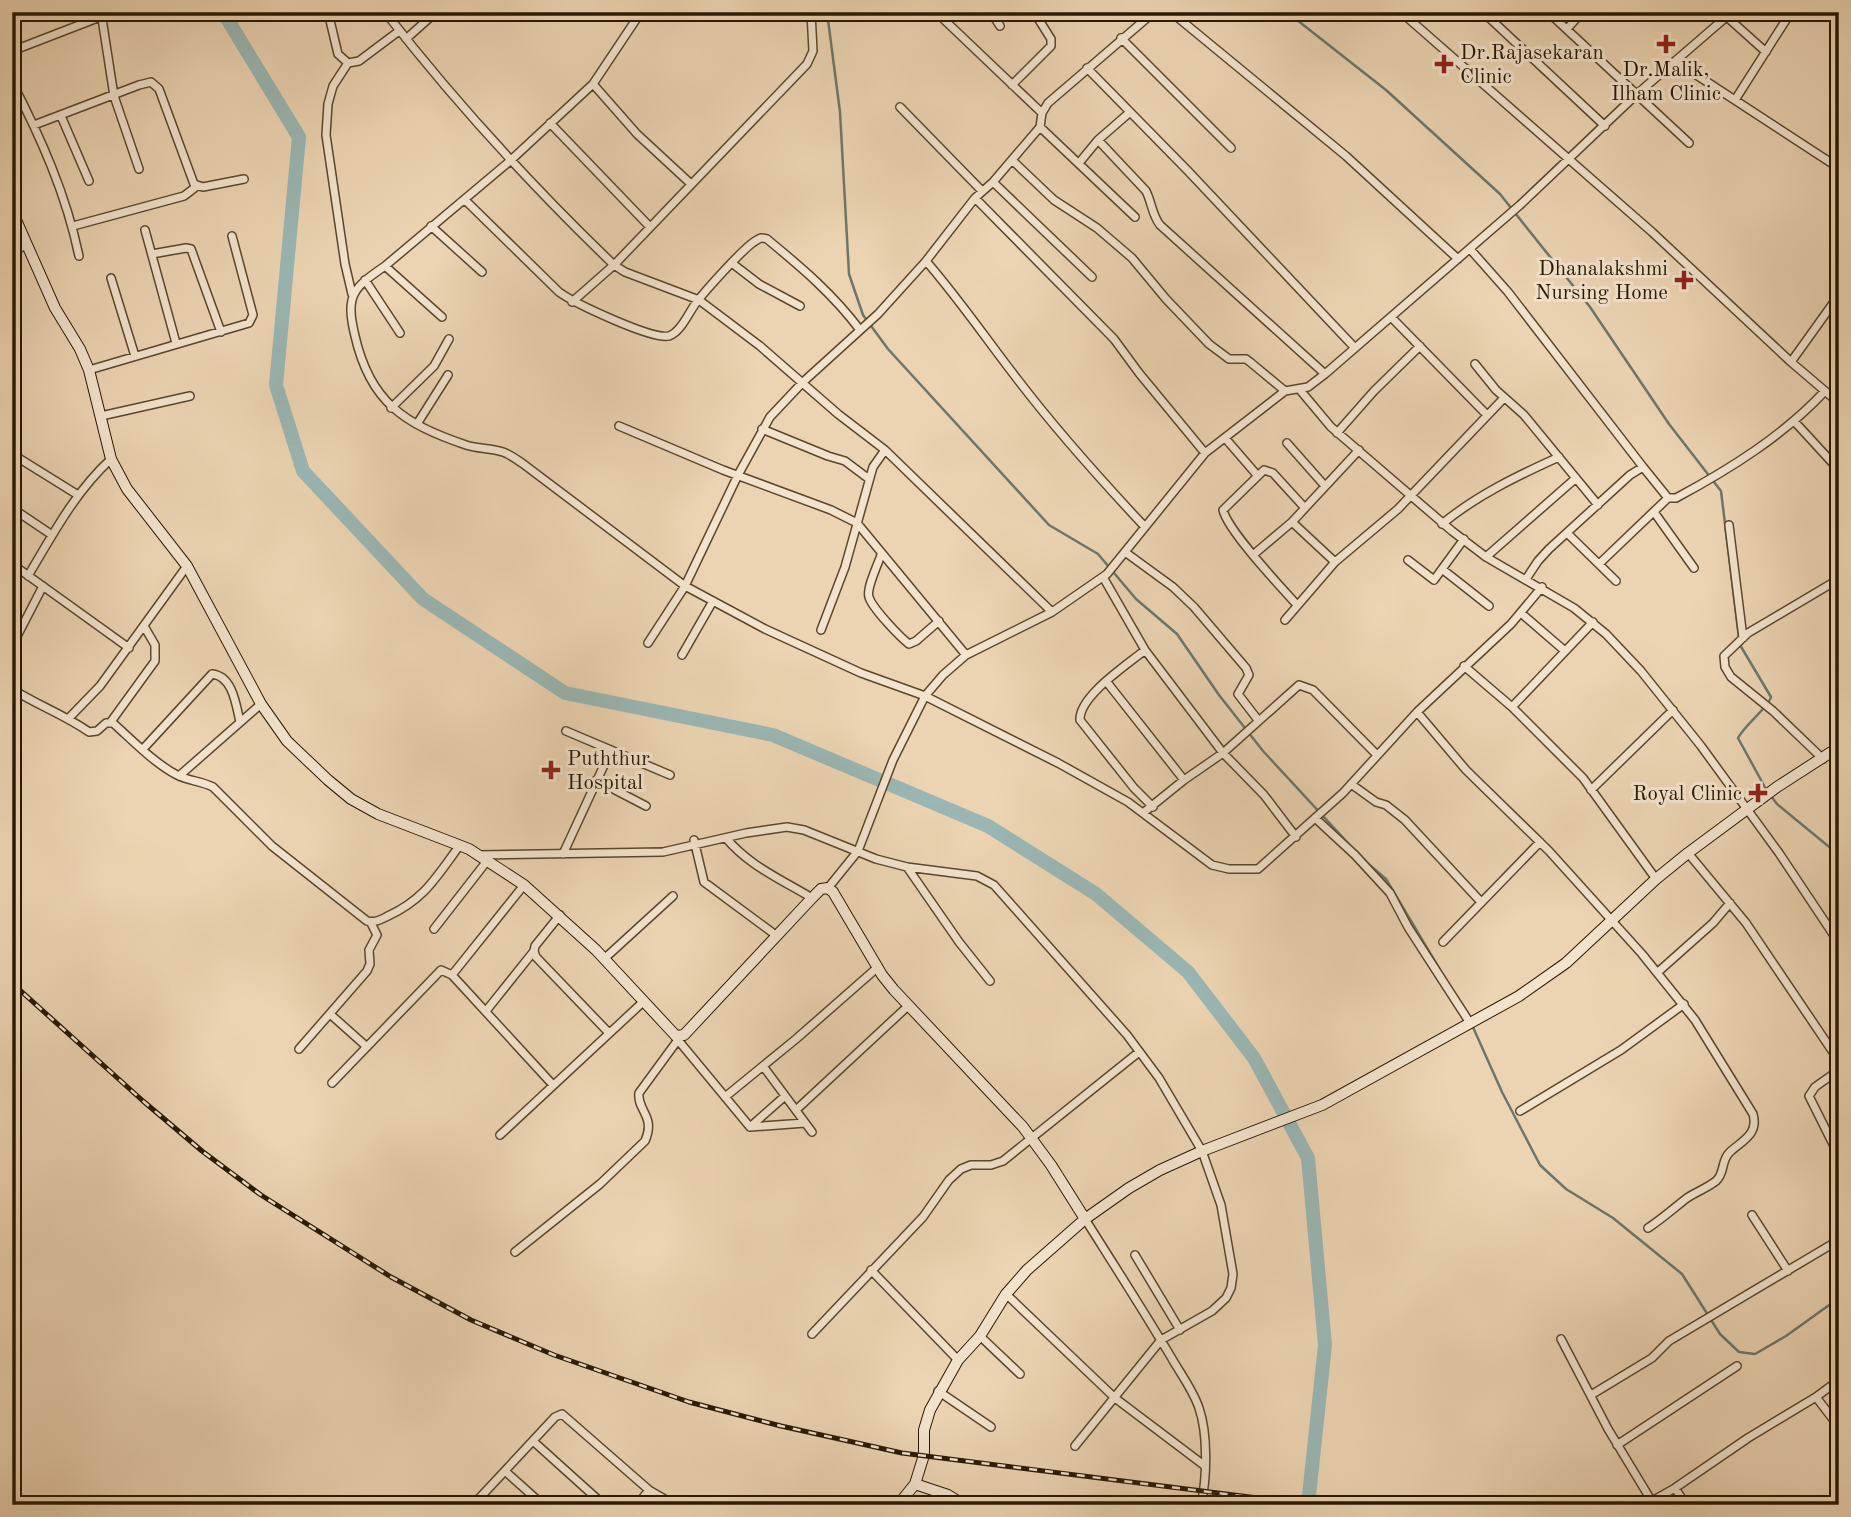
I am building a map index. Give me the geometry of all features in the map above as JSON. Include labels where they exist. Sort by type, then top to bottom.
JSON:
[{"type":"street","points":[[12,51],[101,14],[113,12]]},
{"type":"street","points":[[328,12],[338,54],[348,63]]},
{"type":"street","points":[[385,12],[510,161],[614,265],[625,272],[699,300],[760,346],[885,450],[1052,612]]},
{"type":"street","points":[[406,39],[436,12]]},
{"type":"street","points":[[352,294],[365,280],[510,161],[593,84],[640,12]]},
{"type":"street","points":[[572,302],[614,265],[812,57],[811,12]]},
{"type":"street","points":[[936,12],[1042,113]]},
{"type":"street","points":[[991,12],[1000,26]]},
{"type":"street","points":[[1012,85],[1051,46],[1051,39],[1034,12]]},
{"type":"street","points":[[648,643],[685,586],[738,475],[770,417],[803,382],[877,314],[926,261],[975,198],[993,183],[1040,127],[1042,113],[1048,103],[1154,12]]},
{"type":"street","points":[[1171,12],[1346,156],[1458,259]]},
{"type":"street","points":[[1401,12],[1652,232],[1835,400],[1839,390]]},
{"type":"street","points":[[1483,12],[1605,126]]},
{"type":"street","points":[[1548,12],[1689,143]]},
{"type":"street","points":[[1567,29],[1582,12]]},
{"type":"street","points":[[1714,12],[1727,16],[1766,52]]},
{"type":"street","points":[[1735,100],[1791,12]]},
{"type":"street","points":[[101,14],[114,96],[139,169]]},
{"type":"street","points":[[515,1252],[600,1184],[645,1141],[649,1133],[648,1117],[639,1102],[639,1093],[679,1038],[812,898],[821,889],[828,888],[858,851],[880,792],[913,719],[925,696],[943,675],[966,655],[1052,612],[1105,576],[1205,453],[1285,391],[1308,387],[1325,374],[1520,205],[1637,94],[1727,16]]},
{"type":"street","points":[[399,31],[359,61],[348,63],[333,86],[328,104],[326,135],[352,294],[354,334],[366,373],[391,408],[417,424],[469,446],[503,452],[522,463],[685,586],[765,629],[861,673],[925,696],[1058,763],[1128,803],[1212,865],[1230,869],[1258,869],[1296,837],[1351,784],[1417,712],[1521,613],[1542,587]]},
{"type":"street","points":[[1121,38],[1231,148]]},
{"type":"street","points":[[1675,61],[1839,168]]},
{"type":"street","points":[[1087,68],[1181,163],[1355,348]]},
{"type":"street","points":[[12,82],[34,125],[65,199],[79,256]]},
{"type":"street","points":[[34,125],[147,82],[156,85],[192,180],[197,186]]},
{"type":"street","points":[[593,84],[637,134],[691,184]]},
{"type":"street","points":[[900,107],[982,191]]},
{"type":"street","points":[[1079,163],[1098,139],[1129,113]]},
{"type":"street","points":[[61,116],[89,181]]},
{"type":"street","points":[[550,122],[650,227]]},
{"type":"street","points":[[1040,127],[1135,217]]},
{"type":"street","points":[[1098,139],[1146,191],[1160,225],[1325,374]]},
{"type":"street","points":[[1013,161],[1054,200],[1097,228],[1132,258],[1209,344],[1229,359],[1246,359],[1285,391]]},
{"type":"street","points":[[73,226],[184,196],[197,186],[244,179]]},
{"type":"street","points":[[993,183],[1092,276]]},
{"type":"street","points":[[975,198],[1114,339],[1205,453]]},
{"type":"street","points":[[464,200],[572,302],[648,332],[663,336],[676,332],[699,300],[755,240],[767,239],[822,285],[862,329]]},
{"type":"street","points":[[12,211],[55,309],[80,349],[89,370],[111,459],[127,489],[187,566],[261,704],[287,741],[351,799],[378,814],[460,845],[524,885],[604,959],[679,1038],[750,1127]]},
{"type":"street","points":[[431,226],[482,272]]},
{"type":"street","points":[[145,230],[176,343]]},
{"type":"street","points":[[89,370],[249,323],[253,316],[232,236]]},
{"type":"street","points":[[12,252],[26,245]]},
{"type":"street","points":[[1470,248],[1508,292],[1668,498]]},
{"type":"street","points":[[152,254],[191,249],[221,332]]},
{"type":"street","points":[[926,261],[981,329],[1018,381],[1145,527]]},
{"type":"street","points":[[733,264],[759,284],[800,306]]},
{"type":"street","points":[[385,266],[442,317]]},
{"type":"street","points":[[111,278],[135,356]]},
{"type":"street","points":[[365,280],[400,333]]},
{"type":"street","points":[[1791,362],[1839,295]]},
{"type":"street","points":[[1391,317],[1487,415]]},
{"type":"street","points":[[391,408],[434,366],[449,339]]},
{"type":"street","points":[[1337,433],[1420,345]]},
{"type":"street","points":[[1475,364],[1504,398],[1524,415],[1598,505]]},
{"type":"street","points":[[417,424],[448,375]]},
{"type":"street","points":[[1300,390],[1337,433],[1442,524],[1486,557],[1542,587],[1593,622],[1621,648],[1673,709],[1747,809],[1839,943]]},
{"type":"street","points":[[1599,564],[1668,498],[1676,498],[1747,456],[1794,421],[1825,391]]},
{"type":"street","points":[[102,415],[190,396]]},
{"type":"street","points":[[1285,620],[1335,562],[1363,540],[1410,495],[1504,398]]},
{"type":"street","points":[[1794,421],[1839,470]]},
{"type":"street","points":[[619,426],[831,510],[857,523],[966,655]]},
{"type":"street","points":[[762,429],[845,461],[869,479]]},
{"type":"street","points":[[1225,438],[1257,475]]},
{"type":"street","points":[[1287,443],[1325,485]]},
{"type":"street","points":[[821,629],[845,567],[873,467],[885,450]]},
{"type":"street","points":[[1253,555],[1292,522],[1359,450]]},
{"type":"street","points":[[12,454],[78,495]]},
{"type":"street","points":[[1442,524],[1517,477],[1559,457]]},
{"type":"street","points":[[28,576],[78,495],[111,459]]},
{"type":"street","points":[[1526,579],[1538,561],[1616,486],[1643,467]]},
{"type":"street","points":[[1297,606],[1253,555],[1223,510],[1264,470],[1273,473],[1305,508]]},
{"type":"street","points":[[1486,557],[1576,478]]},
{"type":"street","points":[[12,508],[52,535]]},
{"type":"street","points":[[1654,512],[1694,568]]},
{"type":"street","points":[[1292,522],[1335,562]]},
{"type":"street","points":[[1728,525],[1746,636]]},
{"type":"street","points":[[1567,533],[1616,581]]},
{"type":"street","points":[[1408,560],[1431,580],[1435,579],[1464,539]]},
{"type":"street","points":[[881,555],[869,591],[874,606],[909,644],[939,621]]},
{"type":"street","points":[[1123,555],[1173,587],[1194,607],[1246,668],[1248,675],[1238,694],[1256,722]]},
{"type":"street","points":[[12,564],[129,648]]},
{"type":"street","points":[[69,718],[100,686],[187,566]]},
{"type":"street","points":[[1442,569],[1489,606]]},
{"type":"street","points":[[1105,576],[1145,650],[1223,753],[1264,795],[1296,837]]},
{"type":"street","points":[[1823,759],[1773,711],[1731,677],[1725,667],[1724,656],[1746,636],[1839,579]]},
{"type":"street","points":[[12,646],[43,586]]},
{"type":"street","points":[[682,655],[713,601]]},
{"type":"street","points":[[1521,613],[1565,651]]},
{"type":"street","points":[[1512,706],[1593,622]]},
{"type":"street","points":[[12,689],[92,733],[110,723],[155,661],[155,645],[144,626]]},
{"type":"street","points":[[1145,650],[1106,681],[1082,708],[1080,720],[1134,788],[1153,807]]},
{"type":"street","points":[[1464,666],[1512,706],[1563,757],[1591,790],[1656,879]]},
{"type":"street","points":[[143,749],[212,674],[221,676],[231,689],[240,722]]},
{"type":"street","points":[[1106,681],[1184,780]]},
{"type":"street","points":[[1143,813],[1244,736],[1256,722],[1299,685],[1313,691],[1377,755]]},
{"type":"street","points":[[179,776],[261,704]]},
{"type":"street","points":[[1591,790],[1673,709]]},
{"type":"street","points":[[1417,712],[1466,770],[1540,842],[1658,972],[1684,1004],[1729,1073],[1755,1121],[1752,1132],[1744,1142],[1729,1153],[1715,1182],[1648,1228]]},
{"type":"street","points":[[110,723],[179,776],[202,781],[213,787],[272,846],[371,923],[377,935],[369,950],[370,966],[299,1049]]},
{"type":"street","points":[[566,731],[670,775]]},
{"type":"street","points":[[898,1505],[915,1484],[923,1455],[924,1430],[938,1391],[958,1360],[980,1336],[1006,1294],[1027,1270],[1085,1219],[1129,1188],[1202,1151],[1322,1105],[1519,996],[1566,963],[1656,879],[1688,853],[1777,787],[1839,747]]},
{"type":"street","points":[[563,854],[611,750]]},
{"type":"street","points":[[596,780],[646,806]]},
{"type":"street","points":[[1351,784],[1405,820],[1481,902]]},
{"type":"street","points":[[1314,820],[1354,855],[1390,893],[1466,1025]]},
{"type":"street","points":[[483,858],[663,852],[694,842],[787,827],[804,830],[876,859],[907,867],[977,876],[994,885],[1159,1078],[1202,1151],[1221,1205],[1233,1274],[1231,1288],[1226,1297],[1212,1311],[1161,1340],[1075,1446]]},
{"type":"street","points":[[726,838],[738,853],[752,863],[812,898]]},
{"type":"street","points":[[694,842],[704,882],[776,936]]},
{"type":"street","points":[[1443,942],[1540,842]]},
{"type":"street","points":[[371,923],[399,911],[423,894],[460,845]]},
{"type":"street","points":[[1688,853],[1730,903],[1781,973],[1839,1061]]},
{"type":"street","points":[[433,929],[483,858]]},
{"type":"street","points":[[907,867],[959,942],[990,981]]},
{"type":"street","points":[[452,975],[524,885]]},
{"type":"street","points":[[828,888],[878,967],[908,1006],[1007,1109],[1032,1139],[1161,1340],[1199,1408],[1204,1425],[1205,1466],[1201,1505]]},
{"type":"street","points":[[604,959],[673,896]]},
{"type":"street","points":[[1658,972],[1713,923],[1730,903]]},
{"type":"street","points":[[486,1011],[559,915]]},
{"type":"street","points":[[534,951],[536,957],[609,1034]]},
{"type":"street","points":[[725,1097],[878,967]]},
{"type":"street","points":[[332,1083],[441,970],[452,975],[553,1085]]},
{"type":"street","points":[[500,1135],[643,1002]]},
{"type":"street","points":[[1520,1111],[1621,1050],[1684,1004]]},
{"type":"street","points":[[796,1110],[908,1006]]},
{"type":"street","points":[[330,1014],[367,1046]]},
{"type":"street","points":[[812,1334],[923,1217],[961,1169],[1003,1161],[1139,1052]]},
{"type":"street","points":[[763,1066],[812,1132]]},
{"type":"street","points":[[1839,1070],[1815,1087],[1810,1096],[1839,1156]]},
{"type":"street","points":[[750,1127],[785,1096]]},
{"type":"street","points":[[750,1127],[805,1123]]},
{"type":"street","points":[[1752,1215],[1788,1271]]},
{"type":"street","points":[[1591,1395],[1634,1370],[1669,1341],[1839,1240]]},
{"type":"street","points":[[1135,1255],[1180,1329]]},
{"type":"street","points":[[871,1270],[958,1360]]},
{"type":"street","points":[[1006,1294],[1115,1398],[1205,1466]]},
{"type":"street","points":[[980,1336],[1020,1374]]},
{"type":"street","points":[[1561,1339],[1648,1502],[1675,1488],[1839,1380]]},
{"type":"street","points":[[1617,1445],[1737,1366]]},
{"type":"street","points":[[938,1391],[991,1427]]},
{"type":"street","points":[[1816,1397],[1839,1427]]},
{"type":"street","points":[[473,1505],[558,1414],[565,1415],[649,1490],[669,1503]]},
{"type":"street","points":[[533,1441],[604,1505]]},
{"type":"street","points":[[505,1471],[543,1505]]},
{"type":"street","points":[[915,1484],[948,1495],[964,1505]]},
{"type":"street","points":[[1675,1488],[1686,1505]]},
{"type":"street","points":[[636,1505],[649,1490]]},
{"type":"waterway","points":[[223,12],[299,137],[276,385],[303,471],[423,599],[565,693],[773,735],[988,826],[1096,894],[1188,972],[1254,1058],[1308,1158],[1325,1345],[1308,1505]]},
{"type":"waterway","points":[[827,12],[840,112],[849,274],[863,315],[888,349],[1049,525],[1098,554],[1136,599],[1177,634],[1219,695],[1263,751],[1347,842]]},
{"type":"waterway","points":[[1283,12],[1386,90],[1500,194],[1590,307],[1669,424],[1721,491],[1739,638]]},
{"type":"waterway","points":[[1740,645],[1771,697],[1738,738],[1767,791]]},
{"type":"waterway","points":[[1771,796],[1777,804],[1839,855]]},
{"type":"waterway","points":[[1366,862],[1386,879],[1446,980]]},
{"type":"waterway","points":[[1472,1025],[1502,1092],[1540,1165],[1566,1189],[1613,1218],[1682,1274],[1720,1334],[1739,1352],[1755,1354],[1786,1336],[1839,1298]]},
{"type":"railway","points":[[12,983],[143,1101],[202,1151],[261,1195],[391,1277],[471,1320],[554,1355],[689,1402],[902,1453],[1313,1505]]},
{"type":"place","name":"Dr.Malik, Ilham Clinic","points":[[1666,44]]},
{"type":"place","name":"Dr.Rajasekaran Clinic","points":[[1444,64]]},
{"type":"place","name":"Dhanalakshmi Nursing Home","points":[[1684,280]]},
{"type":"place","name":"Puththur Hospital","points":[[551,770]]},
{"type":"place","name":"Royal Clinic","points":[[1758,793]]}]
